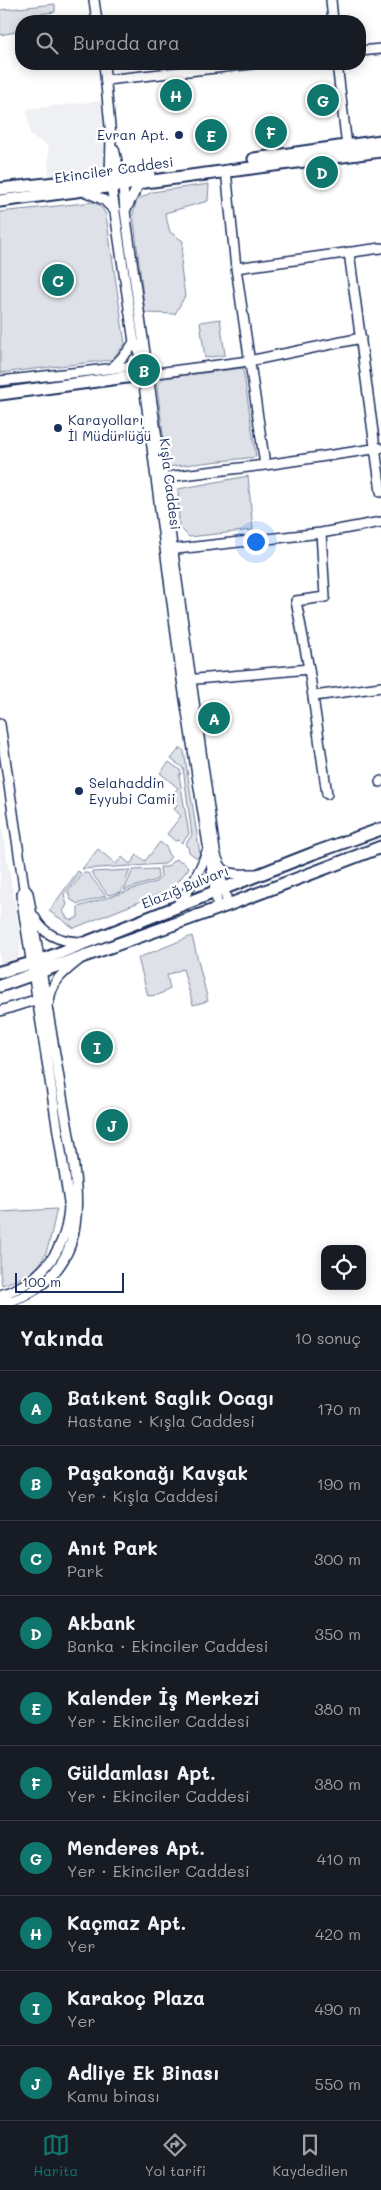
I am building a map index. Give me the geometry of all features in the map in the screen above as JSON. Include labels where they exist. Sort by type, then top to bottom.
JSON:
[{"type":"main road","name":"Ekinciler Caddesi","points":[[0,201],[82,190],[116,182],[381,141]]},
{"type":"main road","name":"Ekinciler Caddesi","points":[[0,189],[140,182],[381,150]]},
{"type":"main road","points":[[0,394],[144,370]]},
{"type":"main road","name":"Elazığ Bulvarı","points":[[0,986],[88,942],[381,829]]},
{"type":"main road","name":"Elazığ Bulvarı","points":[[0,972],[36,967],[82,957],[381,847]]},
{"type":"street","points":[[94,0],[96,15]]},
{"type":"street","points":[[331,0],[332,15]]},
{"type":"street","points":[[366,50],[381,49]]},
{"type":"street","points":[[105,70],[106,80],[197,70]]},
{"type":"street","points":[[338,70],[347,146]]},
{"type":"street","name":"Kışla Caddesi","points":[[106,80],[134,342],[140,353],[144,370],[144,385],[169,550],[208,847],[223,906]]},
{"type":"street","points":[[226,170],[236,268],[265,465]]},
{"type":"street","points":[[140,182],[120,211],[144,370]]},
{"type":"street","points":[[82,190],[120,211]]},
{"type":"street","points":[[236,268],[381,248]]},
{"type":"street","points":[[349,252],[378,448],[381,492]]},
{"type":"street","points":[[0,381],[111,368],[144,370],[249,361],[361,338]]},
{"type":"street","points":[[111,368],[124,356],[134,342]]},
{"type":"street","points":[[159,478],[265,465],[378,448]]},
{"type":"street","points":[[169,550],[321,533],[381,522]]},
{"type":"street","points":[[321,533],[325,597],[296,601],[314,696],[327,794]]},
{"type":"street","points":[[220,890],[218,866],[186,679],[309,669]]},
{"type":"street","points":[[314,696],[381,687]]},
{"type":"street","points":[[0,724],[24,888],[22,894],[23,908],[48,1012],[76,1193],[76,1224],[67,1252],[48,1279],[23,1297],[0,1304]]},
{"type":"street","points":[[176,907],[194,885],[201,871],[208,847]]},
{"type":"street","points":[[218,866],[232,874],[261,874]]},
{"type":"street","points":[[0,1295],[18,1288],[42,1271],[59,1248],[68,1221],[68,1193],[38,999],[31,910],[28,893],[24,888]]},
{"type":"street","points":[[31,910],[42,928],[52,936],[69,942],[88,942]]},
{"type":"street","points":[[48,1012],[50,992],[54,982],[82,957]]},
{"type":"street","points":[[0,1011],[38,999]]},
{"type":"shaded area","points":[[55,4],[55,12],[40,15],[15,15],[15,32],[0,35],[0,10]]},
{"type":"shaded area","points":[[100,101],[111,137],[108,168],[49,178],[48,146],[30,135],[27,109]]},
{"type":"shaded area","points":[[209,184],[208,201],[165,213],[170,232],[183,241],[181,269],[185,296],[175,314],[145,313],[133,213],[137,200],[152,192]]},
{"type":"shaded area","points":[[94,202],[102,208],[106,215],[125,344],[111,360],[0,373],[0,212]]},
{"type":"shaded area","points":[[220,319],[225,355],[205,358],[200,322]]},
{"type":"shaded area","points":[[243,368],[256,457],[167,467],[156,379]]},
{"type":"shaded area","points":[[248,476],[253,530],[189,537],[179,526],[178,489]]},
{"type":"shaded area","points":[[180,748],[184,751],[200,854],[197,858],[189,852],[188,847],[185,845],[192,835],[183,768],[171,759]]},
{"type":"shaded area","points":[[169,762],[180,770],[181,774],[179,775],[189,834],[182,843],[179,840],[175,841],[167,834],[181,816],[174,809],[179,802],[171,796],[178,788],[160,773]]},
{"type":"shaded area","points":[[0,815],[21,942],[19,956],[11,964],[0,968]]},
{"type":"shaded area","points":[[160,842],[167,848],[168,854],[171,857],[165,864],[82,869],[98,849],[116,864],[122,857],[130,864],[137,855],[145,861]]},
{"type":"shaded area","points":[[175,859],[183,862],[189,868],[172,889],[74,928],[49,911],[78,871],[81,873],[64,894],[67,905],[63,911],[67,918],[72,920],[78,917],[78,907],[156,882],[161,877],[160,867],[167,867]]},
{"type":"shaded area","points":[[157,869],[158,877],[156,880],[124,890],[133,870]]},
{"type":"shaded area","points":[[130,870],[121,892],[108,895],[91,872]]},
{"type":"shaded area","points":[[84,873],[88,873],[106,896],[78,904],[71,900],[68,892]]},
{"type":"shaded area","points":[[192,936],[208,1001],[193,1005],[183,969],[167,975],[170,989],[158,995],[148,996],[138,958]]},
{"type":"shaded area","points":[[57,1209],[48,1247],[42,1261],[34,1270],[26,1275],[2,1285],[0,1272],[0,1212]]},
{"type":"place","name":"Kaçmaz Apt.","points":[[176,95]]},
{"type":"place","name":"Menderes Apt.","points":[[323,100]]},
{"type":"place","name":"Güldamlası Apt.","points":[[271,132]]},
{"type":"place","name":"Evran Apt.","points":[[179,135]]},
{"type":"place","name":"Kalender İş Merkezi","points":[[211,135]]},
{"type":"place","name":"Akbank","points":[[322,172]]},
{"type":"place","name":"Anıt Park","points":[[58,280]]},
{"type":"place","name":"Paşakonağı Kavşak","points":[[144,370]]},
{"type":"place","name":"Karayolları İl Müdürlüğü","points":[[58,428]]},
{"type":"place","name":"Batıkent Saglık Ocagı","points":[[214,718]]},
{"type":"place","name":"Selahaddin Eyyubi Camii","points":[[79,791]]},
{"type":"place","name":"Karakoç Plaza","points":[[97,1047]]},
{"type":"place","name":"Adliye Ek Binası","points":[[112,1125]]}]
